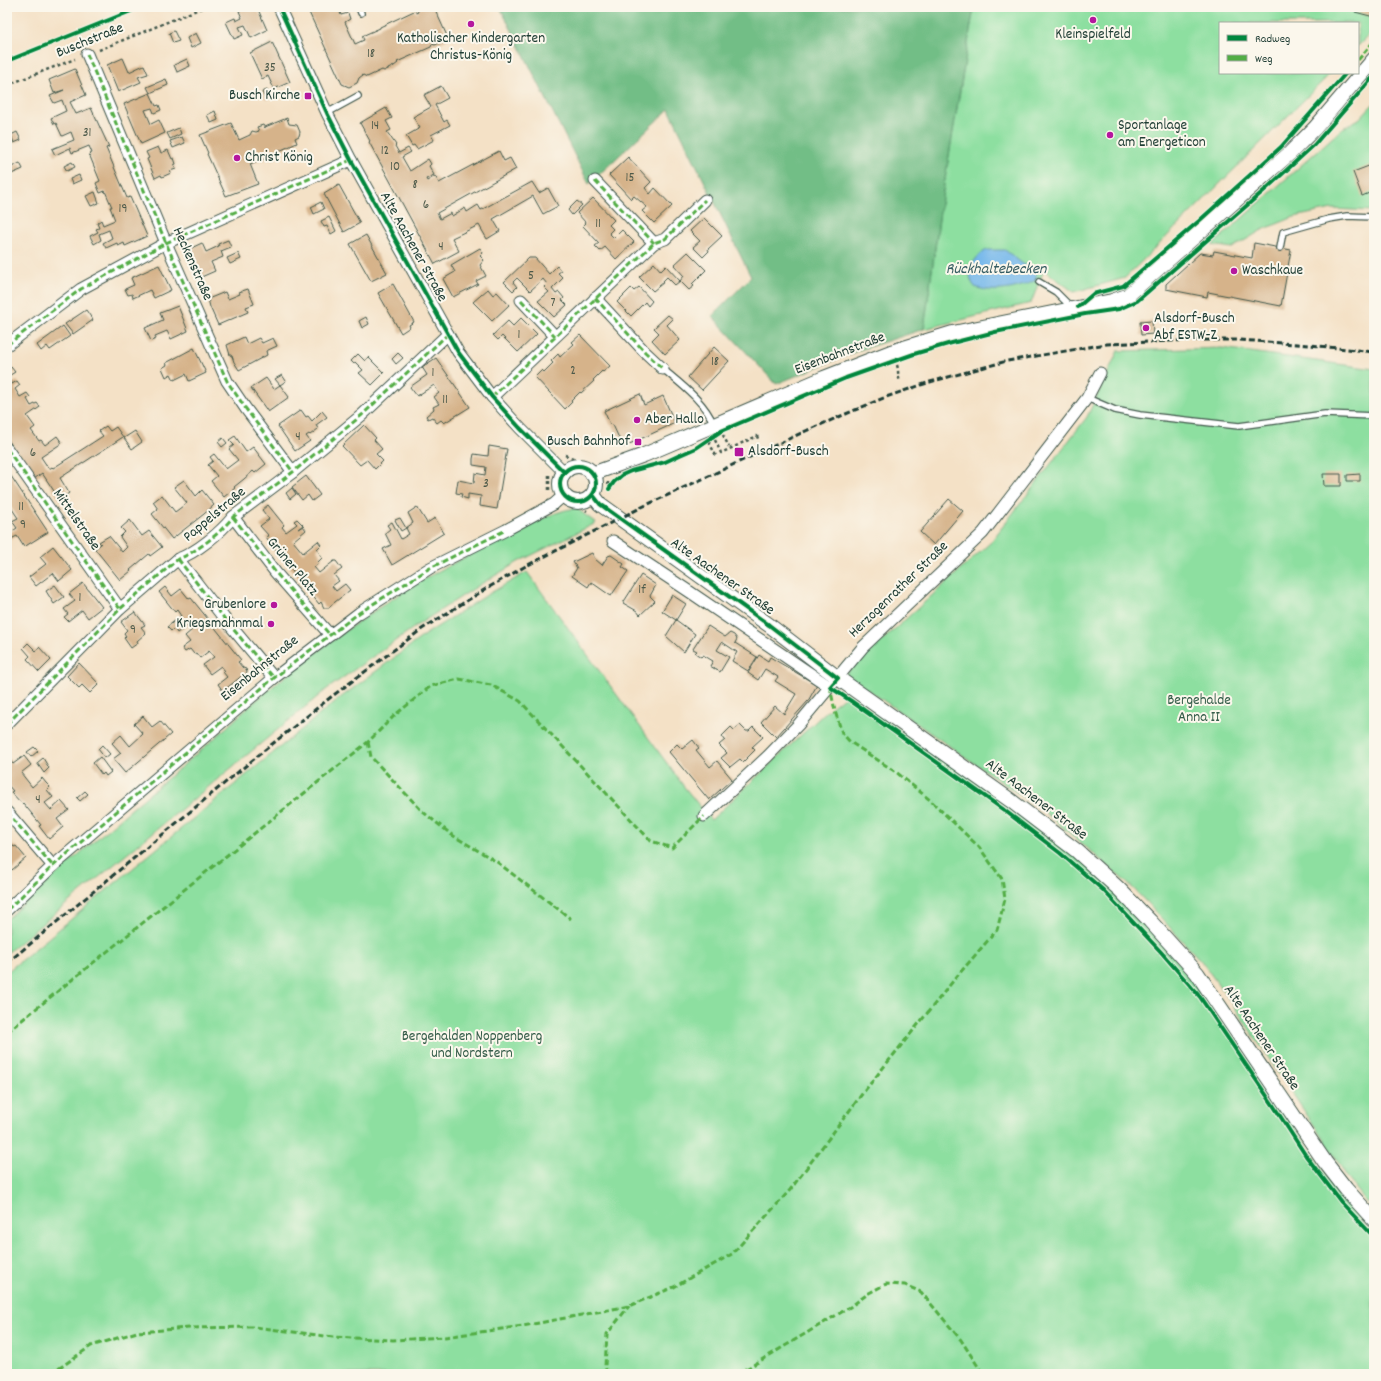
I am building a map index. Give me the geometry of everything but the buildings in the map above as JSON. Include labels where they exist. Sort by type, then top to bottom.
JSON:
[{"type":"street","name":"Alte Aachener Straße","points":[[279,7],[327,113],[351,160],[458,352],[492,397],[520,428],[565,473]]},
{"type":"street","name":"Heckenstraße","points":[[87,54],[166,243],[227,381],[292,472]]},
{"type":"street","name":"Eisenbahnstraße","points":[[592,474],[716,431],[824,378],[891,352],[954,333],[1112,301],[1127,296],[1290,153],[1315,128],[1374,59]]},
{"type":"street","points":[[7,345],[81,289],[166,243],[351,160]]},
{"type":"street","points":[[595,181],[654,242]]},
{"type":"street","points":[[492,397],[654,242],[664,239],[705,200]]},
{"type":"street","points":[[595,298],[645,352],[664,369]]},
{"type":"street","points":[[521,300],[556,336]]},
{"type":"street","name":"Pappelstraße","points":[[7,724],[120,609],[178,560],[189,555],[226,526],[233,517],[292,472],[362,415],[448,334]]},
{"type":"street","name":"Herzogenrather Straße","points":[[704,816],[768,756],[798,725],[863,647],[983,533],[1087,398],[1100,373]]},
{"type":"street","name":"Mittelstraße","points":[[7,449],[120,609]]},
{"type":"street","points":[[579,467],[584,468],[592,474],[596,484],[593,494],[584,501],[578,502],[568,499],[559,499],[562,478],[569,469],[579,467]]},
{"type":"street","name":"Alte Aachener Straße","points":[[593,494],[600,504],[770,625],[834,682]]},
{"type":"street","name":"Eisenbahnstraße","points":[[7,910],[53,866],[274,678],[359,612],[430,568],[506,530],[559,499]]},
{"type":"street","name":"Grüner Platz","points":[[233,517],[276,573],[330,634]]},
{"type":"street","name":"Alte Aachener Straße","points":[[613,541],[690,592],[834,682],[1010,800],[1077,851],[1119,889],[1150,921],[1196,974],[1325,1162],[1346,1189],[1374,1220]]},
{"type":"street","points":[[178,560],[274,678]]},
{"type":"street","points":[[7,812],[53,866]]},
{"type":"lane","points":[[327,113],[358,96]]},
{"type":"lane","points":[[1280,248],[1283,232],[1329,219],[1347,216],[1374,217]]},
{"type":"lane","points":[[1039,282],[1056,292],[1072,309]]},
{"type":"lane","points":[[664,369],[692,394],[711,417],[716,431]]},
{"type":"lane","points":[[1087,398],[1115,410],[1140,415],[1239,426],[1325,414],[1374,416]]},
{"type":"path","points":[[7,61],[141,7]]},
{"type":"path","points":[[896,360],[898,369],[897,374],[900,381]]},
{"type":"path","points":[[716,431],[721,453],[757,436],[758,439]]},
{"type":"path","points":[[716,431],[729,447]]},
{"type":"path","points":[[708,440],[717,458]]},
{"type":"path","points":[[559,499],[558,510],[566,507],[578,506],[592,514]]},
{"type":"green space","points":[[500,7],[974,7],[942,197],[924,329],[860,350],[776,384],[712,316],[751,277],[669,109],[589,184]]},
{"type":"green space","name":"Sportanlage am Energeticon","points":[[974,7],[1374,7],[1374,30],[1359,45],[1359,22],[1219,22],[1219,74],[1330,74],[1125,278],[1074,292],[1044,270],[1031,303],[924,329],[942,197]]},
{"type":"green space","points":[[1374,103],[1374,211],[1332,209],[1294,217],[1262,230],[1232,248],[1212,245],[1343,128],[1359,119]]},
{"type":"green space","name":"Bergehalde Anna II","points":[[1222,348],[1374,369],[1374,1211],[1349,1180],[1326,1142],[1202,962],[1134,889],[1042,810],[845,674],[990,543],[1087,417],[1118,351]]},
{"type":"green space","points":[[576,508],[596,523],[518,562],[481,584],[419,624],[327,689],[7,953],[7,919],[78,855],[210,743],[267,691],[329,643],[419,582],[546,517]]},
{"type":"green space","name":"Bergehalden Noppenberg und Nordstern","points":[[527,572],[685,788],[711,820],[830,708],[848,694],[963,772],[1126,893],[1218,1014],[1293,1123],[1334,1188],[1374,1237],[1374,1374],[7,1374],[7,972],[336,701],[426,634],[487,595]]},
{"type":"water","name":"Rückhaltebecken","points":[[987,250],[1005,250],[1023,264],[1031,268],[1036,273],[1036,280],[1022,286],[1006,290],[990,290],[975,287],[970,277],[970,271],[974,261]]},
{"type":"railway","points":[[7,963],[266,749],[331,697],[422,629],[524,567],[642,507],[808,430],[886,397],[930,382],[1007,361],[1107,344],[1191,340],[1239,340],[1310,345],[1374,352]]},
{"type":"marked path","points":[[1359,59],[1374,41]]},
{"type":"marked path","points":[[87,54],[166,243],[227,381],[293,472]]},
{"type":"marked path","points":[[7,345],[81,289],[166,243],[351,160]]},
{"type":"marked path","points":[[595,181],[654,243]]},
{"type":"marked path","points":[[492,397],[654,243],[665,239],[705,200]]},
{"type":"marked path","points":[[595,298],[645,352],[663,369]]},
{"type":"marked path","points":[[521,300],[555,336]]},
{"type":"marked path","points":[[7,724],[120,609],[178,559],[193,552],[208,541],[233,517],[293,472],[362,415],[448,334]]},
{"type":"marked path","points":[[7,449],[120,609]]},
{"type":"marked path","points":[[233,517],[276,573],[330,635]]},
{"type":"marked path","points":[[7,910],[53,866],[213,729],[274,678],[330,635],[359,613],[430,568],[506,530]]},
{"type":"marked path","points":[[178,559],[224,618],[274,678]]},
{"type":"marked path","points":[[7,1032],[368,742],[395,715],[431,686],[459,679],[491,685],[520,701],[651,841],[672,848],[704,816]]},
{"type":"marked path","points":[[51,1374],[91,1346],[137,1332],[189,1328],[255,1327],[333,1337],[393,1340],[445,1337],[523,1326],[629,1306],[674,1287],[732,1254],[790,1190],[862,1094],[958,975],[997,930],[1005,899],[1002,879],[979,847],[930,800],[896,772],[850,742],[842,733],[835,711],[830,687]]},
{"type":"marked path","points":[[368,742],[371,757],[423,812],[452,835],[497,862],[571,919]]},
{"type":"marked path","points":[[7,812],[53,866]]},
{"type":"marked path","points":[[738,1374],[886,1284],[905,1285],[921,1292],[961,1340],[983,1374]]},
{"type":"marked path","points":[[607,1374],[605,1366],[607,1334],[629,1306]]},
{"type":"cycle path","name":"Buschstraße","points":[[7,61],[141,7]]},
{"type":"cycle path","points":[[279,7],[327,113],[351,160],[458,352],[492,397],[520,428],[565,473]]},
{"type":"cycle path","points":[[1078,307],[1093,294],[1123,286],[1199,221],[1281,147],[1345,74]]},
{"type":"cycle path","points":[[609,489],[622,475],[631,471],[665,462],[696,448],[721,431],[846,378],[914,354],[948,344],[995,332],[1085,314],[1119,309],[1137,301],[1314,145],[1374,76]]},
{"type":"cycle path","points":[[578,466],[588,469],[593,474],[596,484],[593,494],[588,499],[578,502],[568,499],[563,494],[560,484],[563,474],[568,469],[578,466]]},
{"type":"cycle path","points":[[593,495],[600,504],[769,625],[838,678],[830,687],[1004,810],[1060,853],[1103,890],[1161,952],[1200,997],[1306,1156],[1341,1202],[1374,1237]]},
{"type":"place","name":"Kleinspielfeld","points":[[1093,20]]},
{"type":"place","name":"Katholischer Kindergarten Christus-König","points":[[471,24]]},
{"type":"place","name":"Busch Kirche","points":[[308,96]]},
{"type":"place","name":"Sportanlage am Energeticon","points":[[1110,135]]},
{"type":"place","name":"Christ König","points":[[237,158]]},
{"type":"place","name":"Waschkaue","points":[[1234,271]]},
{"type":"place","name":"Alsdorf-Busch Abf ESTW-Z","points":[[1146,328]]},
{"type":"place","name":"Aber Hallo","points":[[637,420]]},
{"type":"place","name":"Busch Bahnhof","points":[[638,442]]},
{"type":"place","name":"Alsdorf-Busch","points":[[739,452]]},
{"type":"place","name":"Grubenlore","points":[[274,605]]},
{"type":"place","name":"Kriegsmahnmal","points":[[271,624]]}]
